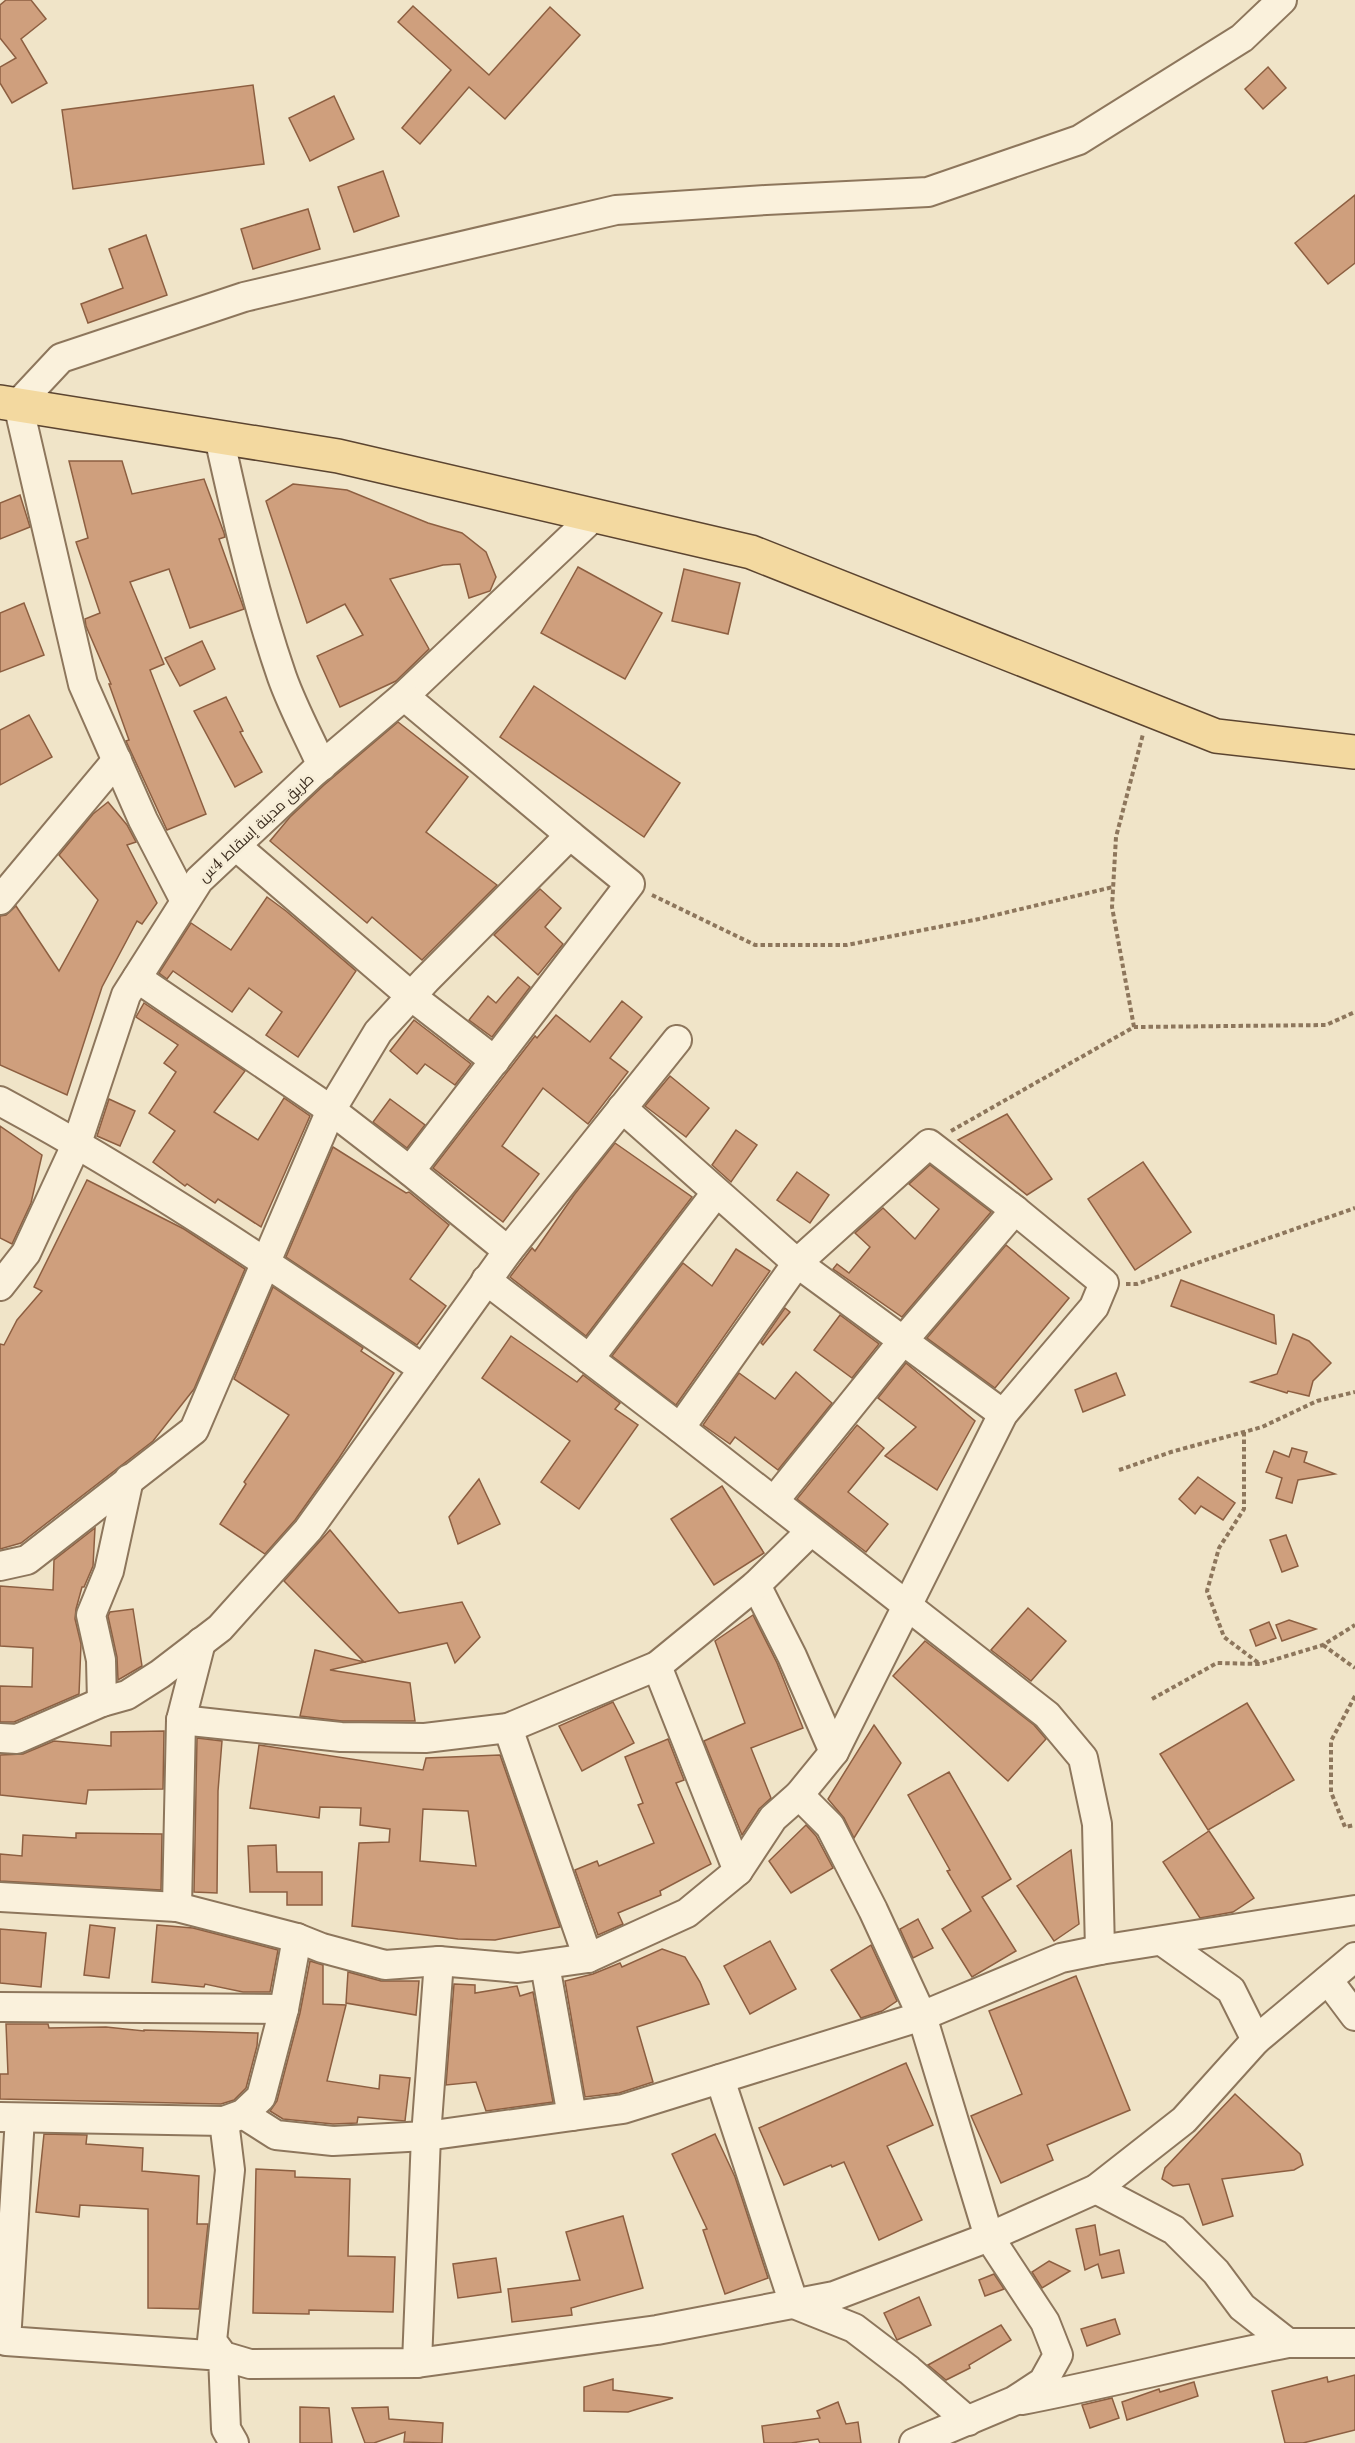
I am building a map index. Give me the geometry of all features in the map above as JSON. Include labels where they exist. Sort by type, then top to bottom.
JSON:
[{"type":"main road","points":[[6,407],[338,456],[751,552],[1216,736],[1355,752]]},
{"type":"street","points":[[185,901],[143,820],[83,684],[6,407],[61,358],[244,297],[616,210],[928,192],[1079,140],[1242,38],[1282,0]]},
{"type":"street","points":[[219,437],[235,510],[283,680],[322,766]]},
{"type":"street","name":"طريق مدينة إسقاط 4س","points":[[0,1286],[26,1253],[77,1143],[126,995],[199,880],[322,766],[404,696],[594,516]]},
{"type":"street","points":[[404,696],[630,884],[410,1171]]},
{"type":"street","points":[[0,900],[117,760]]},
{"type":"street","points":[[0,1566],[27,1560],[194,1430],[331,1110],[378,1032],[570,835]]},
{"type":"street","points":[[236,846],[411,996],[495,1061]]},
{"type":"street","points":[[136,978],[331,1110],[508,1251]]},
{"type":"street","points":[[0,1738],[17,1739],[102,1702],[127,1695],[160,1674],[220,1628],[308,1530],[486,1280],[676,1040]]},
{"type":"street","points":[[0,1101],[77,1143],[265,1261],[423,1369]]},
{"type":"street","points":[[622,1108],[797,1263],[1003,1414]]},
{"type":"street","points":[[0,1897],[177,1907],[297,1938],[322,1948],[385,1965],[439,1960],[518,1968],[588,1958],[687,1913],[738,1871],[773,1818],[800,1795],[834,1752],[1003,1414],[1094,1307],[1104,1283],[1015,1210],[929,1144],[797,1263],[680,1428]]},
{"type":"street","points":[[589,1359],[716,1193]]},
{"type":"street","points":[[774,1501],[902,1342],[1015,1210]]},
{"type":"street","points":[[486,1280],[680,1428],[1047,1715],[1083,1758],[1097,1824],[1100,1950]]},
{"type":"street","points":[[102,1702],[101,1660],[91,1615],[109,1571],[129,1479]]},
{"type":"street","points":[[181,1720],[340,1737],[425,1738],[507,1728],[657,1666],[756,1585],[811,1531]]},
{"type":"street","points":[[756,1585],[792,1656],[834,1752]]},
{"type":"street","points":[[177,1907],[181,1720],[201,1642]]},
{"type":"street","points":[[657,1666],[738,1871]]},
{"type":"street","points":[[507,1728],[588,1958]]},
{"type":"street","points":[[800,1795],[830,1826],[873,1910],[922,2016],[989,2237],[1045,2322],[1058,2355],[1043,2382],[1014,2401],[914,2443]]},
{"type":"street","points":[[1355,1910],[1061,1958],[922,2016],[624,2109],[426,2136],[333,2141],[276,2135],[233,2118],[10,2117],[6,2341],[223,2356],[250,2364],[417,2363],[657,2330],[834,2296],[989,2237],[1096,2189],[1184,2120],[1256,2040],[1355,1957]]},
{"type":"street","points":[[234,2443],[225,2429],[223,2356],[212,2342],[230,2170],[233,2118],[261,2097],[284,2009],[297,1938]]},
{"type":"street","points":[[1162,1941],[1231,1990],[1256,2040]]},
{"type":"street","points":[[417,2363],[426,2136],[439,1960]]},
{"type":"street","points":[[545,1965],[572,2116]]},
{"type":"street","points":[[1328,1980],[1355,2016]]},
{"type":"street","points":[[0,2007],[284,2009]]},
{"type":"street","points":[[720,2079],[794,2304],[854,2328],[909,2370],[968,2421]]},
{"type":"street","points":[[1096,2189],[1174,2230],[1216,2271],[1242,2307],[1288,2343]]},
{"type":"street","points":[[1014,2401],[1101,2385],[1210,2358],[1288,2343],[1355,2343]]},
{"type":"path","points":[[1134,1027],[1112,907],[1116,837],[1149,710]]},
{"type":"path","points":[[630,884],[754,945],[848,945],[979,919],[1113,887]]},
{"type":"path","points":[[929,1144],[1134,1027],[1326,1025],[1355,1012]]},
{"type":"path","points":[[1104,1283],[1137,1284],[1355,1208]]},
{"type":"path","points":[[1119,1470],[1262,1427],[1317,1401],[1355,1392]]},
{"type":"path","points":[[1244,1432],[1244,1509],[1219,1548],[1207,1592],[1224,1637],[1260,1664]]},
{"type":"path","points":[[1152,1699],[1217,1663],[1260,1664],[1323,1645],[1355,1625]]},
{"type":"path","points":[[1323,1645],[1355,1668]]},
{"type":"path","points":[[1355,1696],[1331,1740],[1331,1792],[1345,1827],[1355,1825]]},
{"type":"building","points":[[6,0],[31,0],[46,19],[21,39],[47,83],[12,103],[0,83],[0,67],[16,58],[0,38],[0,5]]},
{"type":"building","points":[[413,6],[489,75],[550,7],[580,35],[505,119],[469,87],[420,144],[402,128],[451,70],[398,22]]},
{"type":"building","points":[[1268,67],[1286,88],[1263,109],[1245,89]]},
{"type":"building","points":[[253,85],[264,164],[73,189],[62,110]]},
{"type":"building","points":[[334,96],[354,139],[310,161],[289,118]]},
{"type":"building","points":[[383,171],[399,216],[354,232],[338,187]]},
{"type":"building","points":[[1355,195],[1355,263],[1328,284],[1295,243]]},
{"type":"building","points":[[308,209],[320,249],[253,269],[241,229]]},
{"type":"building","points":[[146,235],[167,295],[88,323],[81,304],[123,288],[109,249]]},
{"type":"building","points":[[69,461],[122,461],[132,494],[204,479],[224,533],[225,537],[219,539],[244,609],[190,628],[169,569],[130,582],[164,664],[150,670],[206,814],[167,830],[126,741],[129,740],[109,684],[111,684],[86,626],[85,619],[100,613],[76,542],[88,538]]},
{"type":"building","points":[[293,484],[347,490],[428,523],[462,533],[486,552],[496,577],[490,591],[469,598],[460,564],[443,565],[390,579],[429,649],[396,681],[340,707],[317,656],[363,635],[345,604],[307,623],[266,501]]},
{"type":"building","points":[[20,495],[30,527],[0,539],[0,503]]},
{"type":"building","points":[[578,567],[662,613],[625,679],[541,633]]},
{"type":"building","points":[[684,569],[740,583],[728,634],[672,621]]},
{"type":"building","points":[[24,603],[44,655],[0,672],[0,613]]},
{"type":"building","points":[[202,641],[215,669],[180,686],[165,658]]},
{"type":"building","points":[[534,686],[680,783],[644,837],[500,737]]},
{"type":"building","points":[[226,697],[243,731],[240,732],[262,772],[235,787],[194,711]]},
{"type":"building","points":[[29,715],[52,757],[0,785],[0,730]]},
{"type":"building","points":[[398,722],[468,777],[426,832],[497,885],[422,960],[372,917],[367,923],[270,841],[290,817],[324,785]]},
{"type":"building","points":[[108,802],[127,825],[136,842],[127,845],[157,903],[142,924],[137,921],[102,987],[67,1095],[0,1065],[0,916],[6,915],[16,906],[59,971],[98,900],[59,855],[93,814]]},
{"type":"building","points":[[540,889],[561,908],[545,927],[563,944],[538,975],[494,935]]},
{"type":"building","points":[[267,897],[356,971],[298,1057],[266,1035],[282,1012],[249,988],[232,1012],[173,971],[167,979],[159,973],[191,923],[231,950]]},
{"type":"building","points":[[518,977],[530,987],[492,1037],[469,1020],[488,996],[496,1003]]},
{"type":"building","points":[[622,1001],[642,1017],[610,1058],[628,1072],[588,1124],[543,1088],[502,1146],[539,1174],[503,1222],[433,1168],[535,1036],[537,1038],[556,1015],[590,1042]]},
{"type":"building","points":[[144,1003],[245,1071],[214,1112],[258,1140],[284,1098],[310,1116],[261,1227],[218,1199],[215,1203],[187,1184],[185,1186],[153,1162],[175,1131],[149,1113],[176,1072],[164,1063],[178,1045],[136,1017]]},
{"type":"building","points":[[414,1020],[471,1064],[455,1085],[425,1064],[417,1074],[390,1051]]},
{"type":"building","points":[[670,1076],[709,1108],[686,1137],[645,1106]]},
{"type":"building","points":[[109,1099],[135,1111],[120,1146],[97,1136]]},
{"type":"building","points":[[390,1099],[425,1125],[407,1148],[373,1122]]},
{"type":"building","points":[[1007,1114],[1052,1179],[1027,1195],[958,1140]]},
{"type":"building","points":[[0,1126],[42,1155],[31,1203],[12,1244],[0,1238]]},
{"type":"building","points":[[736,1130],[757,1145],[731,1182],[712,1165]]},
{"type":"building","points":[[615,1143],[692,1197],[586,1336],[510,1277],[532,1248],[535,1251],[574,1195]]},
{"type":"building","points":[[333,1147],[406,1193],[409,1192],[449,1225],[410,1279],[446,1306],[417,1345],[286,1257]]},
{"type":"building","points":[[1143,1162],[1191,1232],[1135,1270],[1088,1199]]},
{"type":"building","points":[[930,1165],[991,1212],[902,1317],[833,1269],[837,1264],[849,1273],[870,1247],[855,1233],[883,1208],[915,1239],[939,1209],[909,1184]]},
{"type":"building","points":[[797,1172],[829,1195],[810,1223],[777,1200]]},
{"type":"building","points":[[87,1180],[184,1229],[245,1269],[194,1389],[153,1441],[21,1543],[0,1549],[0,1344],[4,1345],[17,1320],[42,1291],[34,1287]]},
{"type":"building","points":[[1006,1245],[1069,1298],[995,1388],[927,1338]]},
{"type":"building","points":[[736,1249],[770,1271],[676,1405],[612,1356],[683,1263],[712,1286]]},
{"type":"building","points":[[1181,1280],[1274,1315],[1276,1344],[1171,1306]]},
{"type":"building","points":[[273,1287],[363,1348],[361,1351],[394,1373],[339,1458],[295,1520],[265,1554],[220,1524],[246,1484],[244,1482],[289,1415],[234,1379]]},
{"type":"building","points":[[785,1308],[790,1312],[763,1345],[761,1343]]},
{"type":"building","points":[[840,1315],[879,1344],[852,1378],[814,1350]]},
{"type":"building","points":[[1293,1334],[1309,1341],[1331,1363],[1313,1381],[1309,1396],[1288,1391],[1287,1393],[1251,1382],[1277,1374]]},
{"type":"building","points":[[511,1336],[577,1382],[583,1375],[620,1403],[615,1409],[638,1425],[579,1509],[541,1482],[570,1441],[482,1378]]},
{"type":"building","points":[[906,1363],[975,1421],[937,1490],[885,1456],[916,1427],[878,1398]]},
{"type":"building","points":[[796,1372],[832,1403],[778,1470],[735,1437],[730,1444],[703,1425],[739,1373],[775,1399]]},
{"type":"building","points":[[1116,1373],[1125,1395],[1083,1412],[1075,1390]]},
{"type":"building","points":[[857,1425],[884,1448],[848,1492],[888,1524],[866,1552],[797,1499]]},
{"type":"building","points":[[1292,1448],[1307,1452],[1304,1462],[1335,1474],[1298,1480],[1292,1503],[1276,1498],[1282,1478],[1266,1472],[1274,1451],[1289,1457]]},
{"type":"building","points":[[1198,1477],[1235,1503],[1223,1520],[1201,1506],[1195,1514],[1179,1499]]},
{"type":"building","points":[[479,1479],[500,1524],[458,1544],[449,1517]]},
{"type":"building","points":[[722,1486],[764,1553],[714,1585],[671,1519]]},
{"type":"building","points":[[95,1528],[93,1566],[82,1587],[75,1619],[81,1644],[79,1694],[14,1722],[0,1722],[0,1686],[32,1687],[33,1648],[0,1646],[0,1586],[53,1590],[54,1560]]},
{"type":"building","points":[[330,1530],[399,1613],[462,1602],[480,1637],[455,1663],[447,1643],[330,1670],[410,1683],[415,1721],[342,1721],[300,1716],[315,1650],[364,1662],[284,1581]]},
{"type":"building","points":[[1286,1535],[1298,1566],[1282,1572],[1270,1540]]},
{"type":"building","points":[[1028,1608],[1066,1641],[1031,1681],[991,1650]]},
{"type":"building","points":[[133,1609],[142,1666],[118,1680],[117,1657],[108,1616],[110,1612]]},
{"type":"building","points":[[753,1615],[777,1663],[803,1728],[751,1748],[771,1798],[759,1809],[742,1835],[704,1741],[745,1723],[715,1641]]},
{"type":"building","points":[[1289,1620],[1316,1629],[1282,1641],[1276,1625]]},
{"type":"building","points":[[1269,1622],[1276,1638],[1256,1646],[1250,1630]]},
{"type":"building","points":[[925,1641],[1034,1725],[1046,1739],[1008,1781],[893,1676]]},
{"type":"building","points":[[613,1702],[634,1743],[582,1771],[559,1726]]},
{"type":"building","points":[[1247,1703],[1294,1780],[1208,1830],[1160,1754]]},
{"type":"building","points":[[874,1725],[901,1763],[854,1838],[844,1818],[828,1799]]},
{"type":"building","points":[[164,1731],[163,1789],[88,1790],[86,1804],[0,1795],[0,1755],[23,1754],[54,1741],[111,1746],[111,1732]]},
{"type":"building","points":[[197,1738],[222,1741],[218,1791],[217,1893],[194,1892]]},
{"type":"building","points":[[668,1739],[684,1780],[676,1783],[711,1864],[660,1891],[661,1895],[618,1913],[623,1924],[598,1935],[575,1870],[597,1861],[599,1866],[654,1843],[638,1805],[643,1803],[625,1757]]},
{"type":"building","points":[[259,1745],[423,1770],[426,1758],[500,1755],[560,1927],[495,1940],[458,1939],[352,1926],[359,1843],[389,1842],[390,1829],[360,1825],[361,1808],[320,1807],[319,1818],[250,1808]],"holes":[[[423,1809],[468,1811],[476,1866],[420,1861]]]},
{"type":"building","points":[[949,1772],[1011,1879],[982,1897],[1016,1951],[972,1977],[942,1929],[971,1911],[947,1871],[950,1870],[908,1795]]},
{"type":"building","points":[[806,1825],[816,1836],[833,1868],[791,1893],[769,1861]]},
{"type":"building","points":[[1209,1831],[1254,1898],[1233,1912],[1200,1918],[1163,1862]]},
{"type":"building","points":[[76,1833],[162,1834],[161,1890],[0,1881],[0,1854],[22,1856],[23,1835],[76,1838]]},
{"type":"building","points":[[276,1845],[277,1872],[322,1872],[322,1905],[287,1905],[287,1892],[250,1892],[248,1846]]},
{"type":"building","points":[[1071,1850],[1079,1924],[1054,1941],[1017,1886]]},
{"type":"building","points":[[918,1919],[933,1948],[913,1958],[900,1929]]},
{"type":"building","points":[[90,1925],[115,1928],[109,1978],[84,1975]]},
{"type":"building","points":[[157,1925],[193,1928],[278,1950],[270,1992],[243,1992],[205,1984],[204,1987],[152,1982]]},
{"type":"building","points":[[0,1929],[46,1933],[41,1987],[0,1983]]},
{"type":"building","points":[[770,1941],[796,1989],[750,2014],[724,1966]]},
{"type":"building","points":[[871,1945],[897,2001],[882,2011],[861,2018],[831,1970]]},
{"type":"building","points":[[662,1949],[685,1957],[700,1982],[709,2004],[637,2027],[653,2082],[619,2093],[585,2097],[565,1981],[593,1974],[620,1963],[622,1967]]},
{"type":"building","points":[[310,1961],[323,1965],[323,2004],[346,2005],[327,2081],[379,2089],[380,2075],[410,2078],[405,2121],[358,2117],[357,2123],[333,2124],[283,2119],[270,2111],[277,2101],[300,2013]]},
{"type":"building","points":[[348,1972],[381,1981],[419,1981],[416,2015],[346,2003]]},
{"type":"building","points":[[1076,1976],[1130,2110],[1047,2145],[1053,2160],[1001,2183],[971,2116],[1022,2094],[989,2011]]},
{"type":"building","points":[[454,1984],[475,1985],[475,1993],[517,1986],[520,1996],[533,1992],[553,2102],[486,2111],[476,2082],[446,2085]]},
{"type":"building","points":[[6,2024],[48,2024],[49,2028],[106,2027],[144,2031],[258,2033],[246,2088],[234,2100],[221,2104],[0,2099],[0,2074],[8,2074]]},
{"type":"building","points":[[906,2063],[933,2125],[887,2146],[922,2220],[879,2240],[844,2162],[832,2167],[831,2165],[784,2185],[759,2128]]},
{"type":"building","points":[[1235,2094],[1300,2154],[1303,2165],[1294,2170],[1222,2179],[1233,2216],[1203,2225],[1189,2184],[1173,2186],[1162,2179],[1165,2168]]},
{"type":"building","points":[[44,2134],[87,2135],[86,2144],[143,2148],[142,2171],[199,2176],[197,2224],[208,2224],[199,2309],[148,2308],[148,2209],[80,2205],[79,2217],[36,2212]]},
{"type":"building","points":[[715,2134],[735,2177],[768,2278],[725,2294],[703,2230],[707,2229],[672,2154]]},
{"type":"building","points":[[256,2169],[295,2171],[295,2177],[350,2179],[348,2256],[395,2257],[393,2312],[309,2310],[309,2314],[253,2313]]},
{"type":"building","points":[[623,2216],[643,2288],[571,2308],[572,2315],[512,2322],[508,2289],[580,2280],[566,2232]]},
{"type":"building","points":[[1095,2225],[1100,2255],[1119,2250],[1124,2273],[1102,2278],[1098,2264],[1085,2270],[1076,2229]]},
{"type":"building","points":[[496,2258],[501,2292],[458,2298],[453,2264]]},
{"type":"building","points":[[1049,2261],[1070,2271],[1042,2288],[1032,2272]]},
{"type":"building","points":[[994,2274],[1004,2289],[985,2296],[979,2280]]},
{"type":"building","points":[[919,2297],[931,2325],[897,2340],[884,2313]]},
{"type":"building","points":[[1115,2319],[1120,2334],[1087,2346],[1081,2329]]},
{"type":"building","points":[[1001,2325],[1011,2340],[969,2365],[970,2368],[946,2380],[928,2365]]},
{"type":"building","points":[[1355,2375],[1355,2430],[1303,2443],[1285,2443],[1272,2391],[1327,2377],[1328,2382]]},
{"type":"building","points":[[613,2379],[613,2390],[673,2398],[628,2412],[584,2411],[584,2387]]},
{"type":"building","points":[[1194,2382],[1198,2396],[1127,2420],[1122,2402],[1159,2389],[1160,2392]]},
{"type":"building","points":[[1112,2398],[1119,2418],[1090,2428],[1082,2405]]},
{"type":"building","points":[[838,2402],[846,2424],[858,2422],[861,2443],[820,2443],[818,2439],[791,2443],[764,2443],[762,2426],[820,2418],[817,2411]]},
{"type":"building","points":[[300,2407],[329,2408],[332,2443],[300,2443]]},
{"type":"building","points":[[388,2407],[389,2419],[443,2423],[442,2443],[404,2442],[405,2432],[374,2443],[365,2443],[352,2408]]}]
